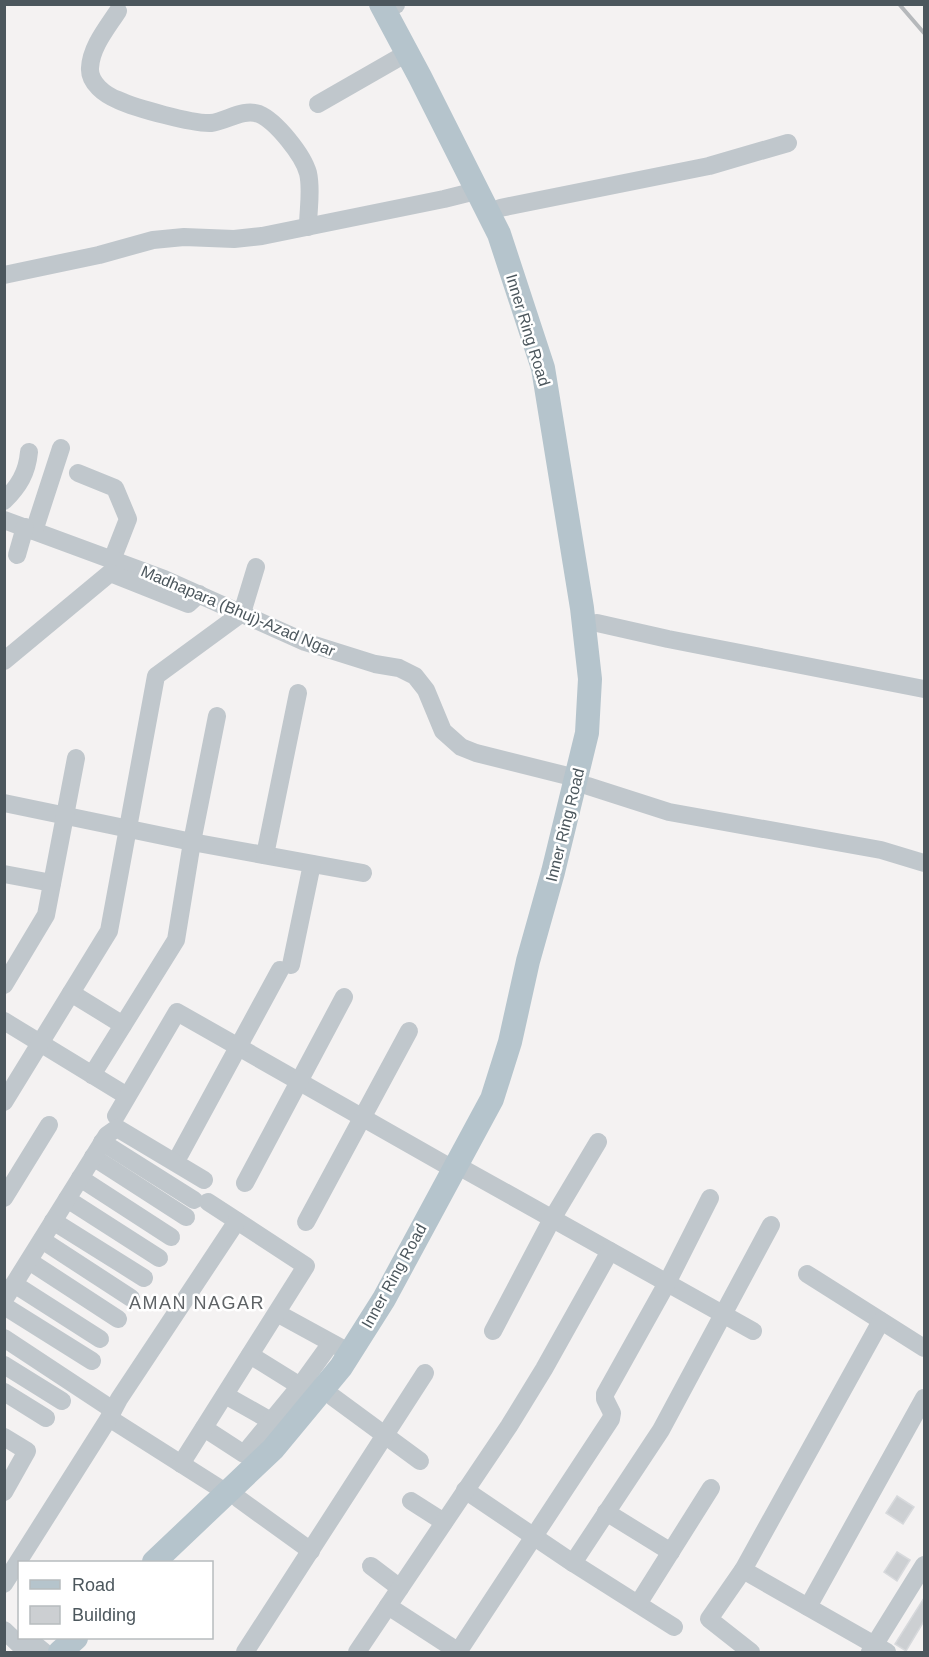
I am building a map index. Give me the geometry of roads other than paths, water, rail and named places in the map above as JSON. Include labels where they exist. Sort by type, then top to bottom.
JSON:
[{"type":"main road","name":"Inner Ring Road","points":[[175,1561],[233,1496],[341,1367],[341,1348],[384,1299],[460,1170],[504,1104],[523,1045],[540,965],[566,876],[582,782],[590,679],[582,608],[543,368],[499,234],[381,4]]},
{"type":"main road","name":"Inner Ring Road","points":[[396,5],[432,71],[511,229],[556,365],[597,623],[603,679],[600,734],[582,782]]},
{"type":"main road","name":"Inner Ring Road","points":[[156,1561],[282,1458],[352,1375],[395,1305],[460,1170]]},
{"type":"main road","points":[[60,1653],[75,1639]]},
{"type":"main road","points":[[81,1653],[93,1639]]},
{"type":"street","points":[[117,7],[94,48],[89,69],[93,81],[101,90],[118,100],[191,122],[222,121],[248,112],[257,113],[266,118],[279,129],[308,171],[308,227]]},
{"type":"street","points":[[318,104],[407,53]]},
{"type":"street","points":[[500,208],[709,166],[788,143]]},
{"type":"street","points":[[4,275],[99,255],[153,240],[184,237],[234,239],[308,227],[476,191]]},
{"type":"street","points":[[17,555],[30,529],[60,448]]},
{"type":"street","points":[[4,501],[26,472],[29,452]]},
{"type":"street","points":[[78,473],[115,488],[128,519],[112,560]]},
{"type":"street","name":"Madhapara (Bhuj)-Azad Ngar","points":[[4,520],[199,594],[305,642],[375,664],[399,668],[415,676],[426,690],[443,731],[461,747],[476,753],[582,782],[669,812],[881,850],[924,863]]},
{"type":"street","points":[[4,1102],[109,931],[156,676],[242,613],[256,567]]},
{"type":"street","points":[[4,661],[110,573],[188,604],[199,594]]},
{"type":"street","points":[[597,623],[924,689]]},
{"type":"street","points":[[265,855],[298,693]]},
{"type":"street","points":[[92,1075],[176,940],[192,842],[218,716]]},
{"type":"street","points":[[4,985],[46,915],[76,758]]},
{"type":"street","points":[[4,803],[192,842],[363,873]]},
{"type":"street","points":[[180,1154],[286,967],[312,864]]},
{"type":"street","points":[[4,874],[52,883]]},
{"type":"street","points":[[71,993],[123,1025]]},
{"type":"street","points":[[245,1183],[344,997]]},
{"type":"street","points":[[116,1116],[177,1012],[362,1117],[753,1331]]},
{"type":"street","points":[[4,1021],[127,1096]]},
{"type":"street","points":[[306,1222],[409,1031]]},
{"type":"street","points":[[4,1198],[49,1125]]},
{"type":"street","points":[[100,1339],[9,1292],[107,1135],[117,1128],[204,1180]]},
{"type":"street","points":[[493,1331],[552,1219],[597,1142]]},
{"type":"street","points":[[98,1149],[237,1221],[306,1266],[181,1464]]},
{"type":"street","points":[[98,1149],[186,1217]]},
{"type":"street","points":[[80,1178],[171,1237]]},
{"type":"street","points":[[67,1198],[159,1258]]},
{"type":"street","points":[[388,1606],[458,1652],[611,1419],[612,1413],[604,1399],[605,1394],[667,1283],[710,1198]]},
{"type":"street","points":[[53,1221],[144,1278]]},
{"type":"street","points":[[18,1561],[237,1221]]},
{"type":"street","points":[[573,1563],[661,1430],[771,1226]]},
{"type":"street","points":[[42,1240],[131,1298]]},
{"type":"street","points":[[357,1653],[509,1426],[544,1369],[610,1251]]},
{"type":"street","points":[[28,1261],[118,1319]]},
{"type":"street","points":[[807,1274],[924,1348]]},
{"type":"street","points":[[4,1306],[92,1361]]},
{"type":"street","points":[[204,1428],[243,1455],[300,1386],[341,1348],[277,1313]]},
{"type":"street","points":[[751,1653],[709,1619],[743,1570],[880,1321]]},
{"type":"street","points":[[4,1338],[181,1464],[233,1496],[311,1551]]},
{"type":"street","points":[[250,1355],[300,1386]]},
{"type":"street","points":[[4,1365],[62,1401]]},
{"type":"street","points":[[245,1653],[425,1373]]},
{"type":"street","points":[[4,1392],[46,1418]]},
{"type":"street","points":[[225,1395],[272,1421]]},
{"type":"street","points":[[333,1397],[420,1461]]},
{"type":"street","points":[[808,1607],[924,1398]]},
{"type":"street","points":[[4,1437],[27,1451],[11,1463],[4,1492]]},
{"type":"street","points":[[638,1604],[711,1488]]},
{"type":"street","points":[[465,1490],[573,1563],[674,1627]]},
{"type":"street","points":[[411,1501],[444,1522]]},
{"type":"street","points":[[606,1512],[671,1552]]},
{"type":"street","points":[[4,1584],[18,1562]]},
{"type":"street","points":[[743,1570],[877,1650],[924,1565]]},
{"type":"street","points":[[371,1566],[400,1588]]},
{"type":"street","points":[[4,1614],[18,1628]]},
{"type":"street","points":[[4,1630],[27,1653]]},
{"type":"street","points":[[28,1639],[45,1653]]},
{"type":"railway","points":[[899,4],[924,33]]},
{"type":"district","name":"AMAN NAGAR","points":[[197,1303]]}]
